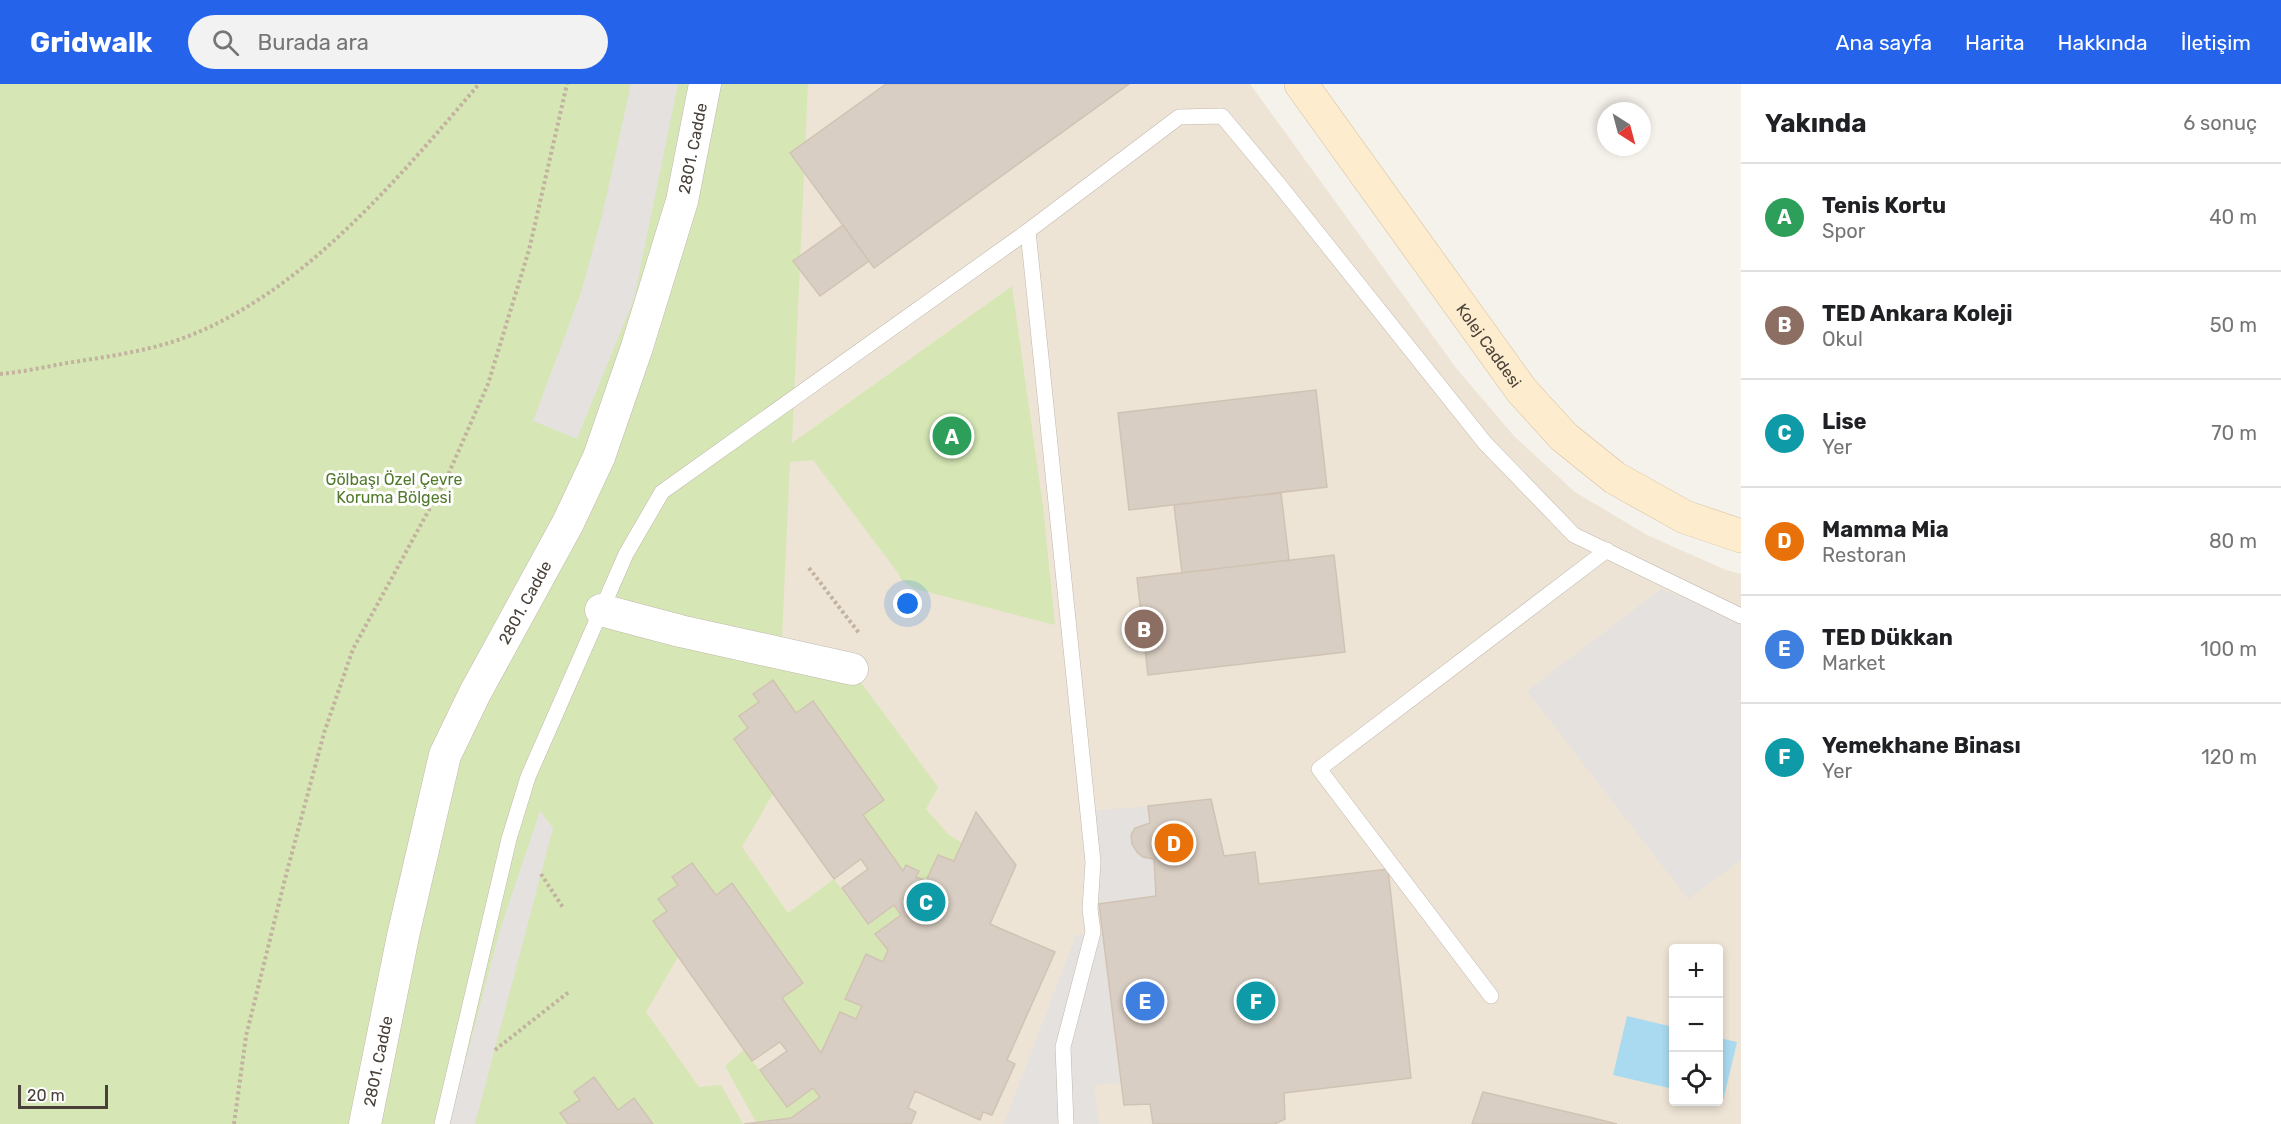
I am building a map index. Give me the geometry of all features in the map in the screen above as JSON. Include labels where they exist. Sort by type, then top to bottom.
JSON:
[{"type":"street","name":"2801. Cadde","points":[[365,1124],[403,936],[445,755],[475,693],[568,523],[598,457],[637,347],[682,201],[705,84]]},
{"type":"street","name":"Kolej Caddesi","points":[[1300,84],[1522,391],[1564,436],[1615,478],[1685,517],[1741,536]]},
{"type":"street","points":[[602,610],[680,632],[852,669]]},
{"type":"lane","points":[[442,1124],[509,839],[528,777],[626,554],[662,492],[1028,231],[1179,117],[1222,116],[1485,443],[1574,535],[1741,616]]},
{"type":"lane","points":[[1028,231],[1093,862],[1090,909],[1093,932],[1064,1047],[1066,1124]]},
{"type":"lane","points":[[1491,996],[1319,769],[1606,550]]},
{"type":"path","points":[[0,374],[128,354],[179,339],[262,297],[303,267],[365,211],[428,144],[479,84]]},
{"type":"path","points":[[234,1124],[246,1036],[324,733],[353,649],[448,475],[488,384],[529,250],[567,84]]},
{"type":"path","points":[[809,568],[859,633]]},
{"type":"path","points":[[541,874],[564,909]]},
{"type":"path","points":[[495,1050],[570,991]]},
{"type":"shaded area","points":[[631,84],[678,84],[634,299],[577,439],[533,421],[581,293],[602,216]]},
{"type":"shaded area","points":[[749,84],[1250,84],[1456,368],[1514,436],[1575,492],[1647,535],[1726,570],[1741,574],[1741,1124],[389,1124]]},
{"type":"shaded area","points":[[1661,589],[1741,621],[1741,860],[1688,899],[1527,691]]},
{"type":"shaded area","points":[[1148,806],[1150,823],[1136,828],[1132,844],[1143,857],[1154,859],[1156,896],[1099,904],[1089,811]]},
{"type":"shaded area","points":[[540,811],[553,828],[475,1124],[449,1124],[499,933]]},
{"type":"shaded area","points":[[1102,931],[1120,1083],[1094,1085],[1099,1124],[1004,1124],[1076,935]]},
{"type":"green space","name":"Gölbaşı Özel Çevre Koruma Bölgesi","points":[[0,84],[808,84],[792,443],[1012,286],[1043,507],[1055,625],[916,589],[902,581],[813,460],[790,462],[781,659],[857,677],[938,787],[926,809],[948,834],[966,845],[954,861],[938,855],[926,881],[916,877],[919,871],[906,865],[903,871],[863,815],[884,800],[796,713],[779,690],[774,792],[742,847],[788,913],[834,879],[867,924],[894,905],[901,915],[875,934],[888,950],[883,962],[865,954],[846,999],[862,1006],[856,1019],[840,1012],[821,1053],[782,998],[803,982],[732,884],[714,895],[646,1012],[699,1087],[721,1085],[743,1124],[653,1124],[634,1099],[618,1110],[580,1124],[0,1124]]},
{"type":"green space","points":[[744,1050],[787,1106],[813,1088],[820,1097],[791,1118],[756,1122],[725,1066]]},
{"type":"water","points":[[1627,1016],[1669,1026],[1669,1088],[1613,1075]]},
{"type":"water","points":[[1723,1039],[1737,1042],[1723,1101]]},
{"type":"building","points":[[886,84],[1129,84],[874,268],[790,153]]},
{"type":"building","points":[[843,225],[869,261],[820,296],[793,261]]},
{"type":"building","points":[[1316,390],[1327,487],[1129,510],[1118,413]]},
{"type":"building","points":[[1281,493],[1289,560],[1182,573],[1174,505]]},
{"type":"building","points":[[1334,555],[1345,652],[1148,675],[1137,578]]},
{"type":"building","points":[[773,680],[796,713],[813,701],[884,800],[863,815],[903,871],[906,865],[919,871],[916,877],[926,881],[938,855],[954,861],[976,812],[1016,865],[990,924],[1055,952],[1007,1060],[1015,1064],[992,1115],[983,1112],[980,1120],[915,1091],[908,1108],[916,1112],[911,1124],[744,1124],[791,1118],[820,1097],[813,1088],[787,1107],[760,1070],[787,1051],[780,1042],[752,1061],[653,921],[667,911],[658,899],[678,885],[672,877],[692,863],[716,895],[732,883],[803,983],[782,998],[821,1053],[840,1012],[856,1019],[862,1006],[845,999],[866,954],[883,962],[888,950],[875,934],[901,915],[894,905],[868,924],[842,888],[868,869],[861,859],[834,879],[734,739],[748,728],[739,716],[759,702],[753,694]]},
{"type":"building","points":[[1211,799],[1224,856],[1255,852],[1259,884],[1388,869],[1411,1078],[1284,1093],[1285,1119],[1275,1124],[1153,1124],[1150,1104],[1124,1105],[1099,904],[1156,896],[1154,859],[1143,857],[1137,852],[1132,844],[1131,835],[1135,828],[1150,823],[1148,806]]},
{"type":"building","points":[[594,1077],[618,1110],[634,1098],[653,1124],[568,1124],[560,1113],[580,1100],[574,1092]]},
{"type":"building","points":[[1483,1092],[1589,1117],[1617,1124],[1472,1124]]},
{"type":"place","name":"Tenis Kortu","points":[[952,436]]},
{"type":"place","name":"TED Ankara Koleji","points":[[1144,629]]},
{"type":"place","name":"Mamma Mia","points":[[1174,843]]},
{"type":"place","name":"Lise","points":[[926,902]]},
{"type":"place","name":"TED Dükkan","points":[[1145,1001]]},
{"type":"place","name":"Yemekhane Binası","points":[[1256,1001]]}]
